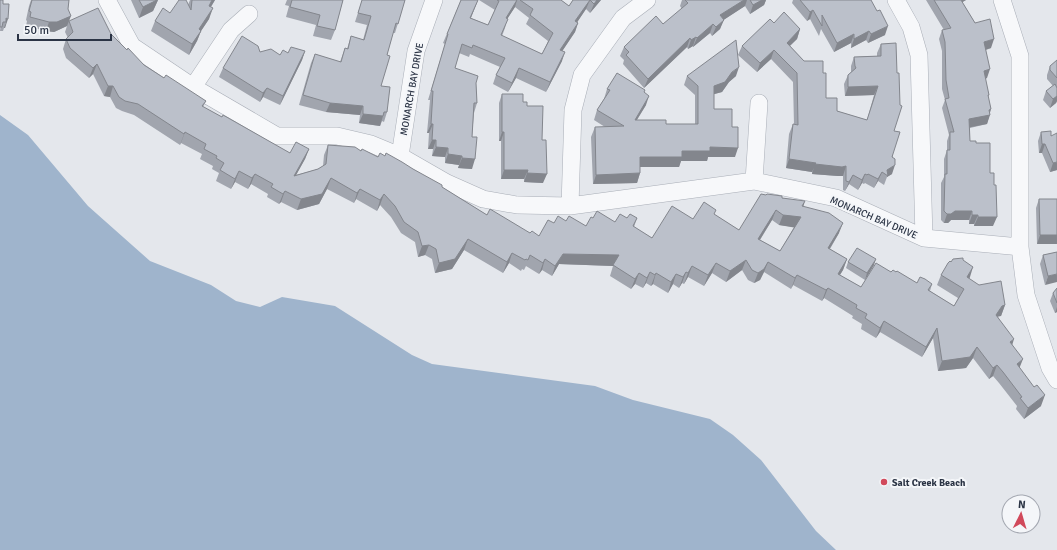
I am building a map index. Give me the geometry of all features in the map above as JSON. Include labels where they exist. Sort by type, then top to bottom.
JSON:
[{"type":"street","name":"MONARCH BAY DRIVE","points":[[107,0],[132,46],[193,87],[277,136],[337,136],[371,144],[400,156],[447,183],[483,199],[518,204],[570,206],[754,181],[836,198],[924,238],[1020,247]]},
{"type":"street","name":"MONARCH BAY DRIVE","points":[[400,156],[416,51],[434,0]]},
{"type":"street","points":[[570,206],[573,110],[582,75],[623,18],[647,0]]},
{"type":"street","points":[[896,0],[911,27],[919,55],[924,238]]},
{"type":"street","points":[[1002,0],[1020,56],[1020,247],[1026,295],[1050,368],[1057,380]]},
{"type":"street","points":[[193,87],[231,30],[249,14]]},
{"type":"street","points":[[754,181],[759,103]]},
{"type":"water","points":[[0,115],[28,135],[88,206],[150,261],[211,285],[236,301],[260,307],[282,297],[335,306],[412,355],[432,364],[595,386],[633,400],[710,419],[733,435],[761,460],[816,531],[836,550],[0,550]]},
{"type":"building","points":[[0,0],[3,0],[3,4],[9,4],[8,19],[6,18],[6,22],[3,22],[2,27],[0,27]]},
{"type":"building","points":[[32,0],[69,0],[68,9],[71,16],[57,22],[49,22],[30,17],[31,12],[29,11]]},
{"type":"building","points":[[139,0],[157,0],[143,7]]},
{"type":"building","points":[[179,0],[186,0],[191,10],[192,0],[212,0],[209,6],[213,8],[199,29],[201,31],[192,44],[155,21],[163,8],[170,13]]},
{"type":"building","points":[[292,0],[343,0],[335,30],[317,26],[320,15],[290,7]]},
{"type":"building","points":[[362,0],[405,0],[398,24],[396,23],[387,55],[390,56],[381,86],[390,87],[387,112],[384,112],[383,116],[363,114],[363,106],[330,103],[303,95],[315,54],[341,62],[345,48],[348,49],[351,36],[364,40],[371,16],[358,13]]},
{"type":"building","points":[[461,0],[478,0],[470,18],[488,25],[499,1],[497,0],[517,0],[506,18],[508,19],[501,35],[542,54],[553,33],[530,15],[533,9],[520,0],[561,0],[569,6],[573,0],[590,0],[575,21],[578,23],[560,50],[565,52],[550,82],[519,68],[512,83],[496,75],[505,58],[473,45],[472,48],[462,44],[455,68],[478,76],[476,83],[477,103],[474,103],[472,137],[477,137],[475,159],[462,158],[462,156],[448,154],[448,148],[436,147],[436,140],[432,140],[433,124],[431,124],[433,91],[431,91],[447,34]]},
{"type":"building","points":[[590,0],[597,0],[594,4]]},
{"type":"building","points":[[685,0],[744,0],[720,15],[724,20],[716,27],[713,24],[697,38],[696,37],[691,40],[690,38],[648,79],[626,55],[629,52],[624,47],[656,16],[663,24],[688,3]]},
{"type":"building","points":[[750,0],[762,0],[753,5]]},
{"type":"building","points":[[800,0],[871,0],[877,11],[880,10],[888,26],[871,34],[869,31],[854,39],[854,34],[837,43],[822,15],[822,26],[813,10],[810,12]]},
{"type":"building","points":[[934,0],[961,0],[975,23],[990,19],[994,39],[984,42],[990,69],[984,71],[991,109],[989,110],[990,115],[969,119],[970,141],[976,141],[976,143],[990,143],[990,173],[994,173],[994,185],[996,185],[997,217],[978,217],[978,215],[972,215],[972,211],[955,211],[951,214],[947,214],[944,211],[947,150],[950,150],[950,132],[954,132],[945,99],[949,98],[946,80],[945,42],[942,30],[951,28]]},
{"type":"building","points":[[98,8],[111,34],[127,50],[128,48],[144,65],[164,78],[166,75],[206,101],[202,106],[222,117],[223,115],[290,153],[296,142],[309,149],[294,176],[318,169],[326,164],[328,145],[355,147],[361,151],[362,149],[378,157],[380,153],[385,156],[386,153],[442,185],[442,187],[487,215],[490,209],[530,233],[532,231],[539,236],[548,220],[554,223],[558,216],[566,221],[569,216],[586,226],[591,217],[593,218],[597,211],[615,222],[620,214],[627,218],[630,214],[637,218],[633,226],[652,238],[672,206],[693,219],[704,202],[716,210],[714,214],[739,230],[761,194],[782,196],[782,198],[805,201],[802,206],[829,213],[843,223],[828,248],[847,259],[838,274],[861,287],[876,263],[891,272],[893,270],[896,272],[897,271],[917,283],[920,277],[925,279],[932,284],[928,290],[954,306],[964,289],[941,275],[950,261],[951,262],[953,259],[963,258],[963,260],[973,267],[967,277],[979,285],[1001,281],[1005,305],[1002,306],[996,315],[1014,339],[1010,342],[1023,359],[1017,364],[1034,387],[1037,385],[1045,395],[1028,408],[1020,398],[1022,397],[1003,372],[997,365],[993,368],[977,347],[970,357],[942,361],[937,328],[926,347],[884,321],[880,328],[865,318],[867,314],[856,308],[857,305],[828,288],[826,290],[797,275],[795,278],[768,262],[764,269],[758,273],[752,270],[746,260],[730,271],[716,263],[708,275],[692,266],[688,273],[686,272],[683,277],[676,274],[671,282],[656,273],[655,275],[650,272],[647,278],[639,273],[635,279],[613,265],[619,255],[563,254],[555,266],[545,259],[543,263],[530,255],[528,260],[525,260],[512,253],[507,262],[468,239],[455,259],[439,263],[436,249],[429,245],[422,246],[418,232],[404,222],[395,206],[384,194],[380,200],[360,189],[357,193],[331,178],[322,194],[301,199],[285,191],[283,194],[271,187],[273,184],[255,174],[252,178],[239,171],[235,179],[220,170],[224,163],[216,158],[217,156],[204,149],[206,144],[185,132],[184,134],[138,104],[125,101],[119,97],[113,86],[108,86],[97,64],[93,68],[70,48],[66,39],[73,32],[69,21]],"holes":[[[776,210],[783,215],[801,217],[780,251],[758,239]]]},
{"type":"building","points":[[784,12],[800,29],[787,43],[804,61],[823,61],[823,73],[826,73],[826,98],[837,98],[837,111],[867,120],[878,86],[848,87],[848,75],[856,68],[854,57],[881,56],[881,44],[896,43],[900,105],[902,106],[894,131],[900,132],[892,157],[895,159],[895,165],[887,170],[888,176],[882,172],[878,179],[865,174],[862,180],[853,175],[849,182],[846,181],[846,166],[842,167],[815,164],[816,163],[789,159],[793,124],[798,125],[797,73],[774,50],[760,63],[742,46],[770,19],[774,23]]},
{"type":"building","points":[[242,36],[258,46],[260,52],[271,49],[280,55],[283,50],[288,53],[291,47],[305,51],[283,96],[267,88],[263,93],[223,68]]},
{"type":"building","points":[[736,40],[739,67],[732,72],[725,82],[714,86],[714,109],[732,109],[732,127],[738,127],[738,148],[710,147],[710,151],[682,151],[682,157],[640,157],[640,173],[596,175],[595,127],[624,126],[597,110],[610,90],[607,89],[617,73],[645,90],[644,92],[649,96],[635,120],[666,120],[666,124],[698,124],[698,86],[687,76]]},
{"type":"building","points":[[1057,60],[1057,78],[1050,70],[1050,66]]},
{"type":"building","points":[[1055,84],[1057,88],[1057,96],[1053,99],[1046,91]]},
{"type":"building","points":[[502,94],[523,94],[523,102],[527,102],[527,106],[543,106],[542,140],[546,140],[547,174],[527,173],[528,170],[504,170]]},
{"type":"building","points":[[1051,131],[1051,136],[1057,133],[1057,162],[1053,163],[1045,144],[1042,144],[1041,132]]},
{"type":"building","points":[[1039,199],[1057,199],[1057,235],[1040,235]]},
{"type":"building","points":[[857,248],[876,259],[867,273],[848,262]]},
{"type":"building","points":[[1057,252],[1057,274],[1048,276],[1043,255]]},
{"type":"building","points":[[1057,288],[1057,303],[1053,293]]},
{"type":"place","name":"Salt Creek Beach","points":[[884,482]]}]
